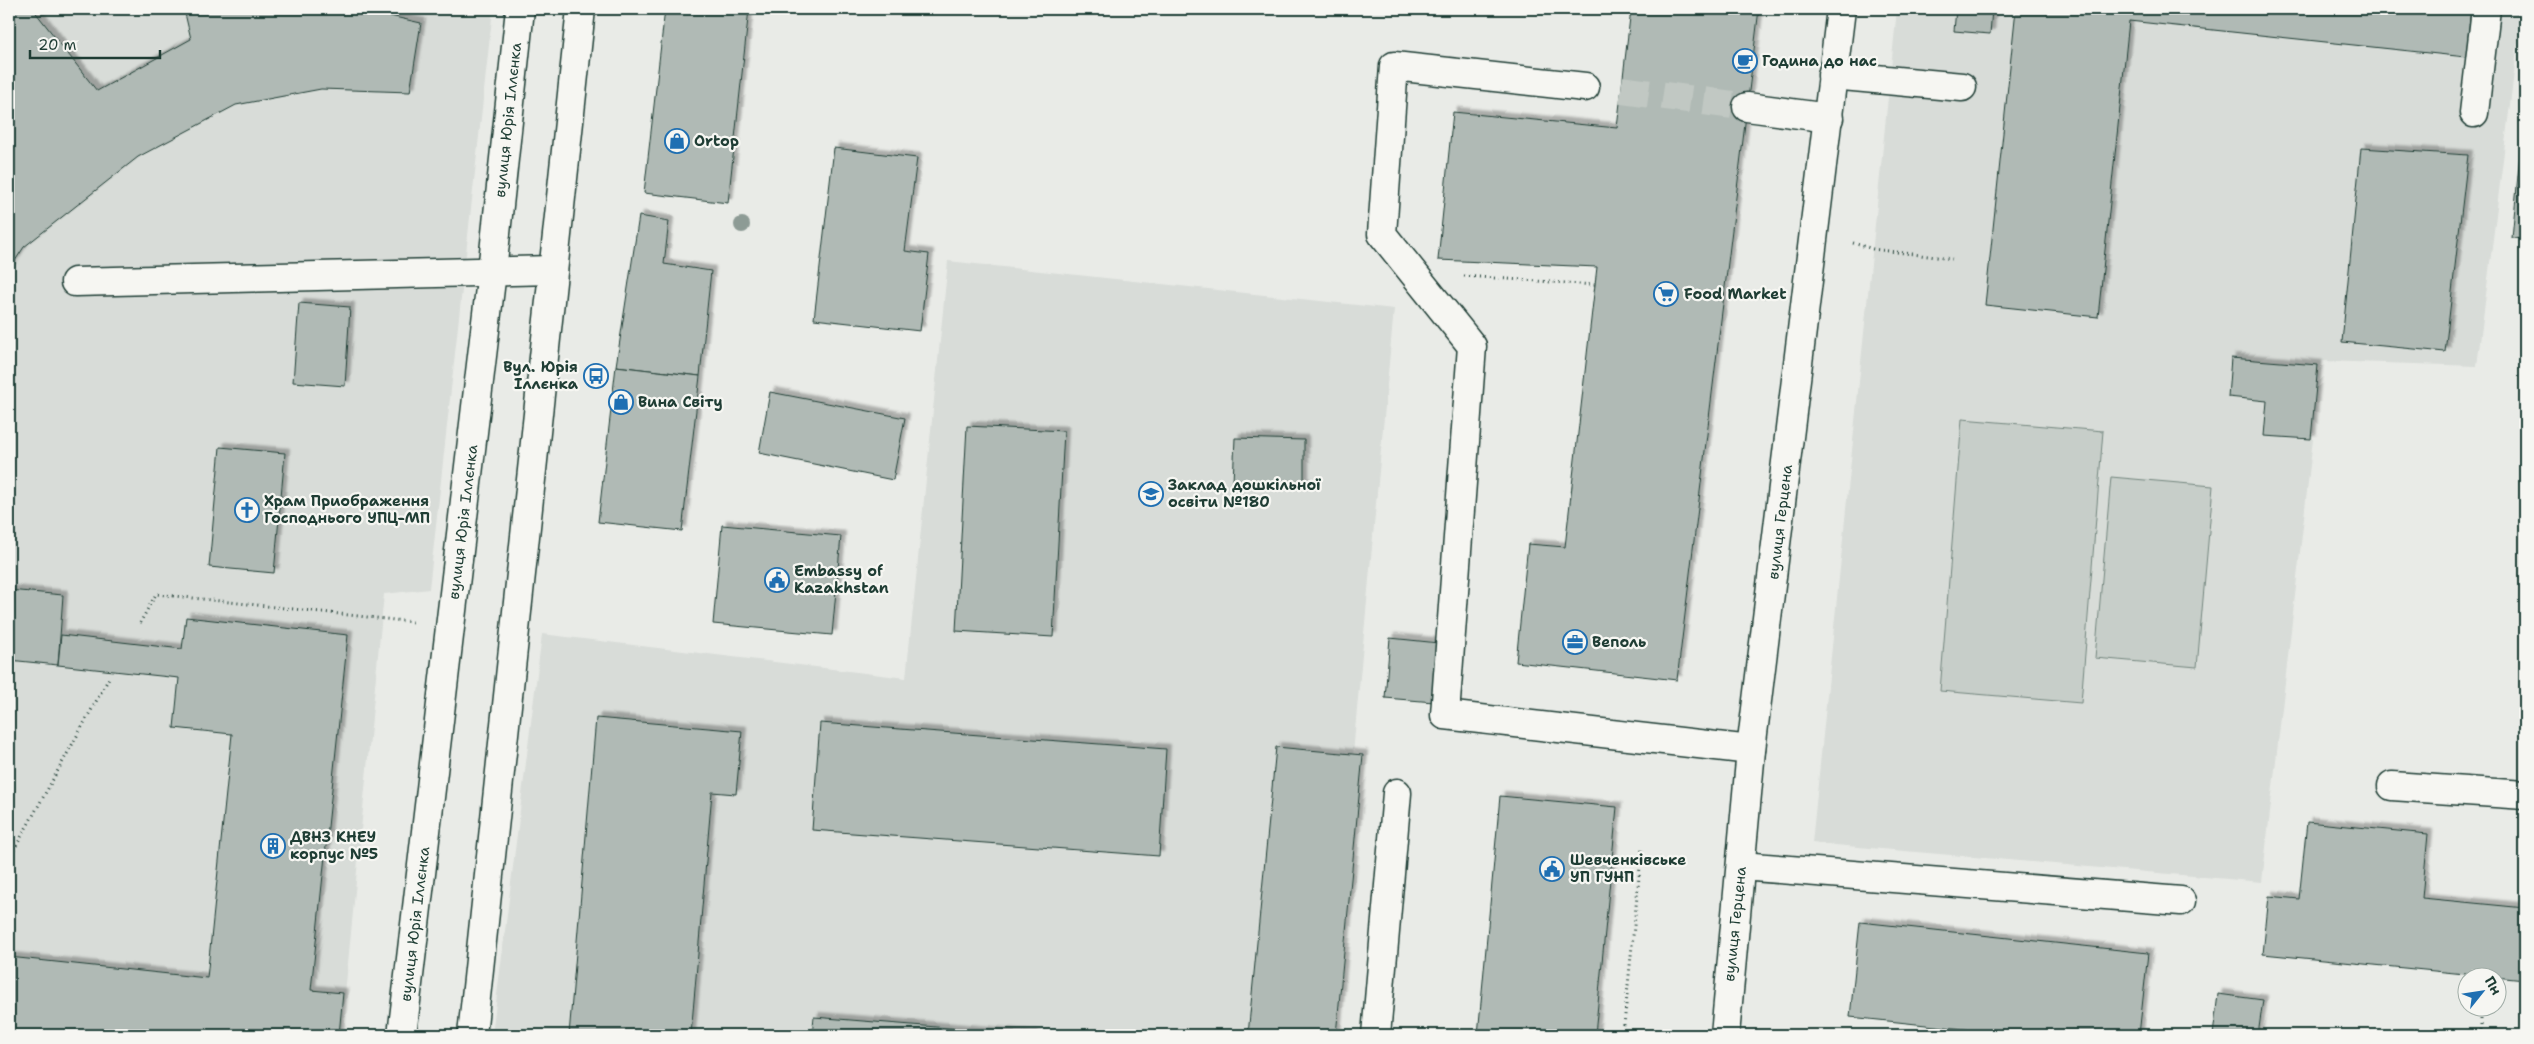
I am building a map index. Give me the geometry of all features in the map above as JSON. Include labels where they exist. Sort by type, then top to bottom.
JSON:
[{"type":"main road","name":"вулиця Юрія Іллєнка","points":[[402,1035],[492,271],[520,9]]},
{"type":"main road","points":[[472,1035],[581,9]]},
{"type":"main road","name":"вулиця Герцена","points":[[1724,1035],[1751,750],[1841,9]]},
{"type":"main road","points":[[2474,112],[2486,9]]},
{"type":"main road","points":[[1585,87],[1394,66],[1382,234],[1472,346],[1446,715],[1751,750]]},
{"type":"main road","points":[[1832,75],[1962,87]]},
{"type":"main road","points":[[1747,107],[1829,118]]},
{"type":"main road","points":[[75,282],[553,270]]},
{"type":"main road","points":[[2392,786],[2525,795]]},
{"type":"main road","points":[[1376,1035],[1397,792]]},
{"type":"main road","points":[[1741,866],[2180,901]]},
{"type":"path","points":[[1853,243],[1873,249],[1952,259]]},
{"type":"path","points":[[1413,273],[1595,285]]},
{"type":"path","points":[[1724,294],[1741,294]]},
{"type":"path","points":[[140,623],[156,594],[414,622]]},
{"type":"path","points":[[9,859],[109,678]]},
{"type":"path","points":[[1623,1035],[1642,847]]},
{"type":"path","points":[[2481,1016],[2481,1035]]},
{"type":"shaded area","points":[[9,9],[493,9],[429,589],[384,594],[341,1035],[9,1035]]},
{"type":"shaded area","points":[[1897,9],[2522,9],[2477,366],[2322,361],[2262,882],[1812,843]]},
{"type":"shaded area","points":[[948,261],[1394,309],[1355,731],[1330,1035],[492,1035],[542,634],[906,678]]},
{"type":"shaded area","points":[[1962,419],[2103,431],[2081,703],[1940,691]]},
{"type":"shaded area","points":[[2111,477],[2213,486],[2197,667],[2095,658]]},
{"type":"building","points":[[9,9],[33,9],[97,91],[191,39],[184,9],[305,9],[306,13],[368,11],[421,23],[410,92],[321,89],[236,105],[138,157],[24,247],[9,270]]},
{"type":"building","points":[[665,9],[749,9],[728,203],[644,193]]},
{"type":"building","points":[[1631,9],[1759,9],[1677,680],[1516,662],[1528,544],[1565,547],[1597,267],[1438,260],[1453,112],[1617,128]]},
{"type":"building","points":[[1956,9],[1992,9],[1990,34],[1954,31]]},
{"type":"building","points":[[2016,9],[2471,9],[2466,57],[2129,21],[2098,317],[1985,305]]},
{"type":"building","points":[[2525,113],[2525,239],[2512,238]]},
{"type":"building","points":[[834,148],[917,158],[905,251],[929,254],[920,331],[814,319]]},
{"type":"building","points":[[2361,148],[2468,155],[2445,352],[2342,342]]},
{"type":"building","points":[[639,216],[669,221],[664,264],[711,271],[700,376],[616,366]]},
{"type":"building","points":[[2525,282],[2525,347],[2519,346]]},
{"type":"building","points":[[299,303],[350,307],[345,386],[293,382]]},
{"type":"building","points":[[2231,358],[2318,365],[2311,439],[2264,436],[2267,401],[2228,397]]},
{"type":"building","points":[[616,366],[700,376],[682,531],[598,522]]},
{"type":"building","points":[[770,392],[905,418],[893,480],[759,453]]},
{"type":"building","points":[[967,426],[1064,431],[1053,637],[956,631]]},
{"type":"building","points":[[1235,438],[1304,440],[1304,484],[1233,482]]},
{"type":"building","name":"Храм Приображення Господнього УПЦ-МП","points":[[220,447],[285,453],[274,573],[209,567]]},
{"type":"building","name":"Embassy of Kazakhstan","points":[[722,525],[841,536],[832,635],[713,624]]},
{"type":"building","points":[[9,590],[63,595],[58,665],[9,660]]},
{"type":"building","name":"ДВНЗ КНЕУ корпус №5","points":[[186,617],[348,635],[311,990],[343,993],[339,1035],[9,1035],[9,957],[207,978],[232,734],[174,728],[179,678],[58,665],[61,635],[182,649]]},
{"type":"building","points":[[1390,638],[1439,643],[1434,702],[1385,698]]},
{"type":"building","points":[[596,718],[742,731],[736,794],[712,792],[691,1035],[569,1035]]},
{"type":"building","points":[[820,723],[1166,749],[1159,856],[812,830]]},
{"type":"building","points":[[1276,747],[1363,755],[1336,1035],[1248,1035]]},
{"type":"building","name":"Шевченківське УП ГУНП","points":[[1500,796],[1617,807],[1595,1035],[1478,1035]]},
{"type":"building","points":[[2307,822],[2428,834],[2422,898],[2525,908],[2525,980],[2506,978],[2506,966],[2456,966],[2456,973],[2263,954],[2269,896],[2299,899]]},
{"type":"building","points":[[1860,922],[2148,953],[2139,1035],[2021,1035],[1850,1017]]},
{"type":"building","points":[[2218,994],[2263,1000],[2258,1035],[2213,1035]]},
{"type":"building","points":[[814,1017],[1034,1035],[812,1035]]},
{"type":"tunnel","points":[[1621,90],[1747,107]]},
{"type":"place","name":"Година до нас","points":[[1745,61]]},
{"type":"place","name":"Ortop","points":[[677,141]]},
{"type":"place","name":"Food Market","points":[[1666,294]]},
{"type":"place","name":"Вул. Юрія Іллєнка","points":[[596,376]]},
{"type":"place","name":"Вина Світу","points":[[621,402]]},
{"type":"place","name":"Заклад дошкільної освіти №180","points":[[1151,494]]},
{"type":"place","name":"Храм Приображення Господнього УПЦ-МП","points":[[247,510]]},
{"type":"place","name":"Embassy of Kazakhstan","points":[[777,580]]},
{"type":"place","name":"Веполь","points":[[1575,642]]},
{"type":"place","name":"ДВНЗ КНЕУ корпус №5","points":[[273,846]]},
{"type":"place","name":"Шевченківське УП ГУНП","points":[[1552,869]]}]
